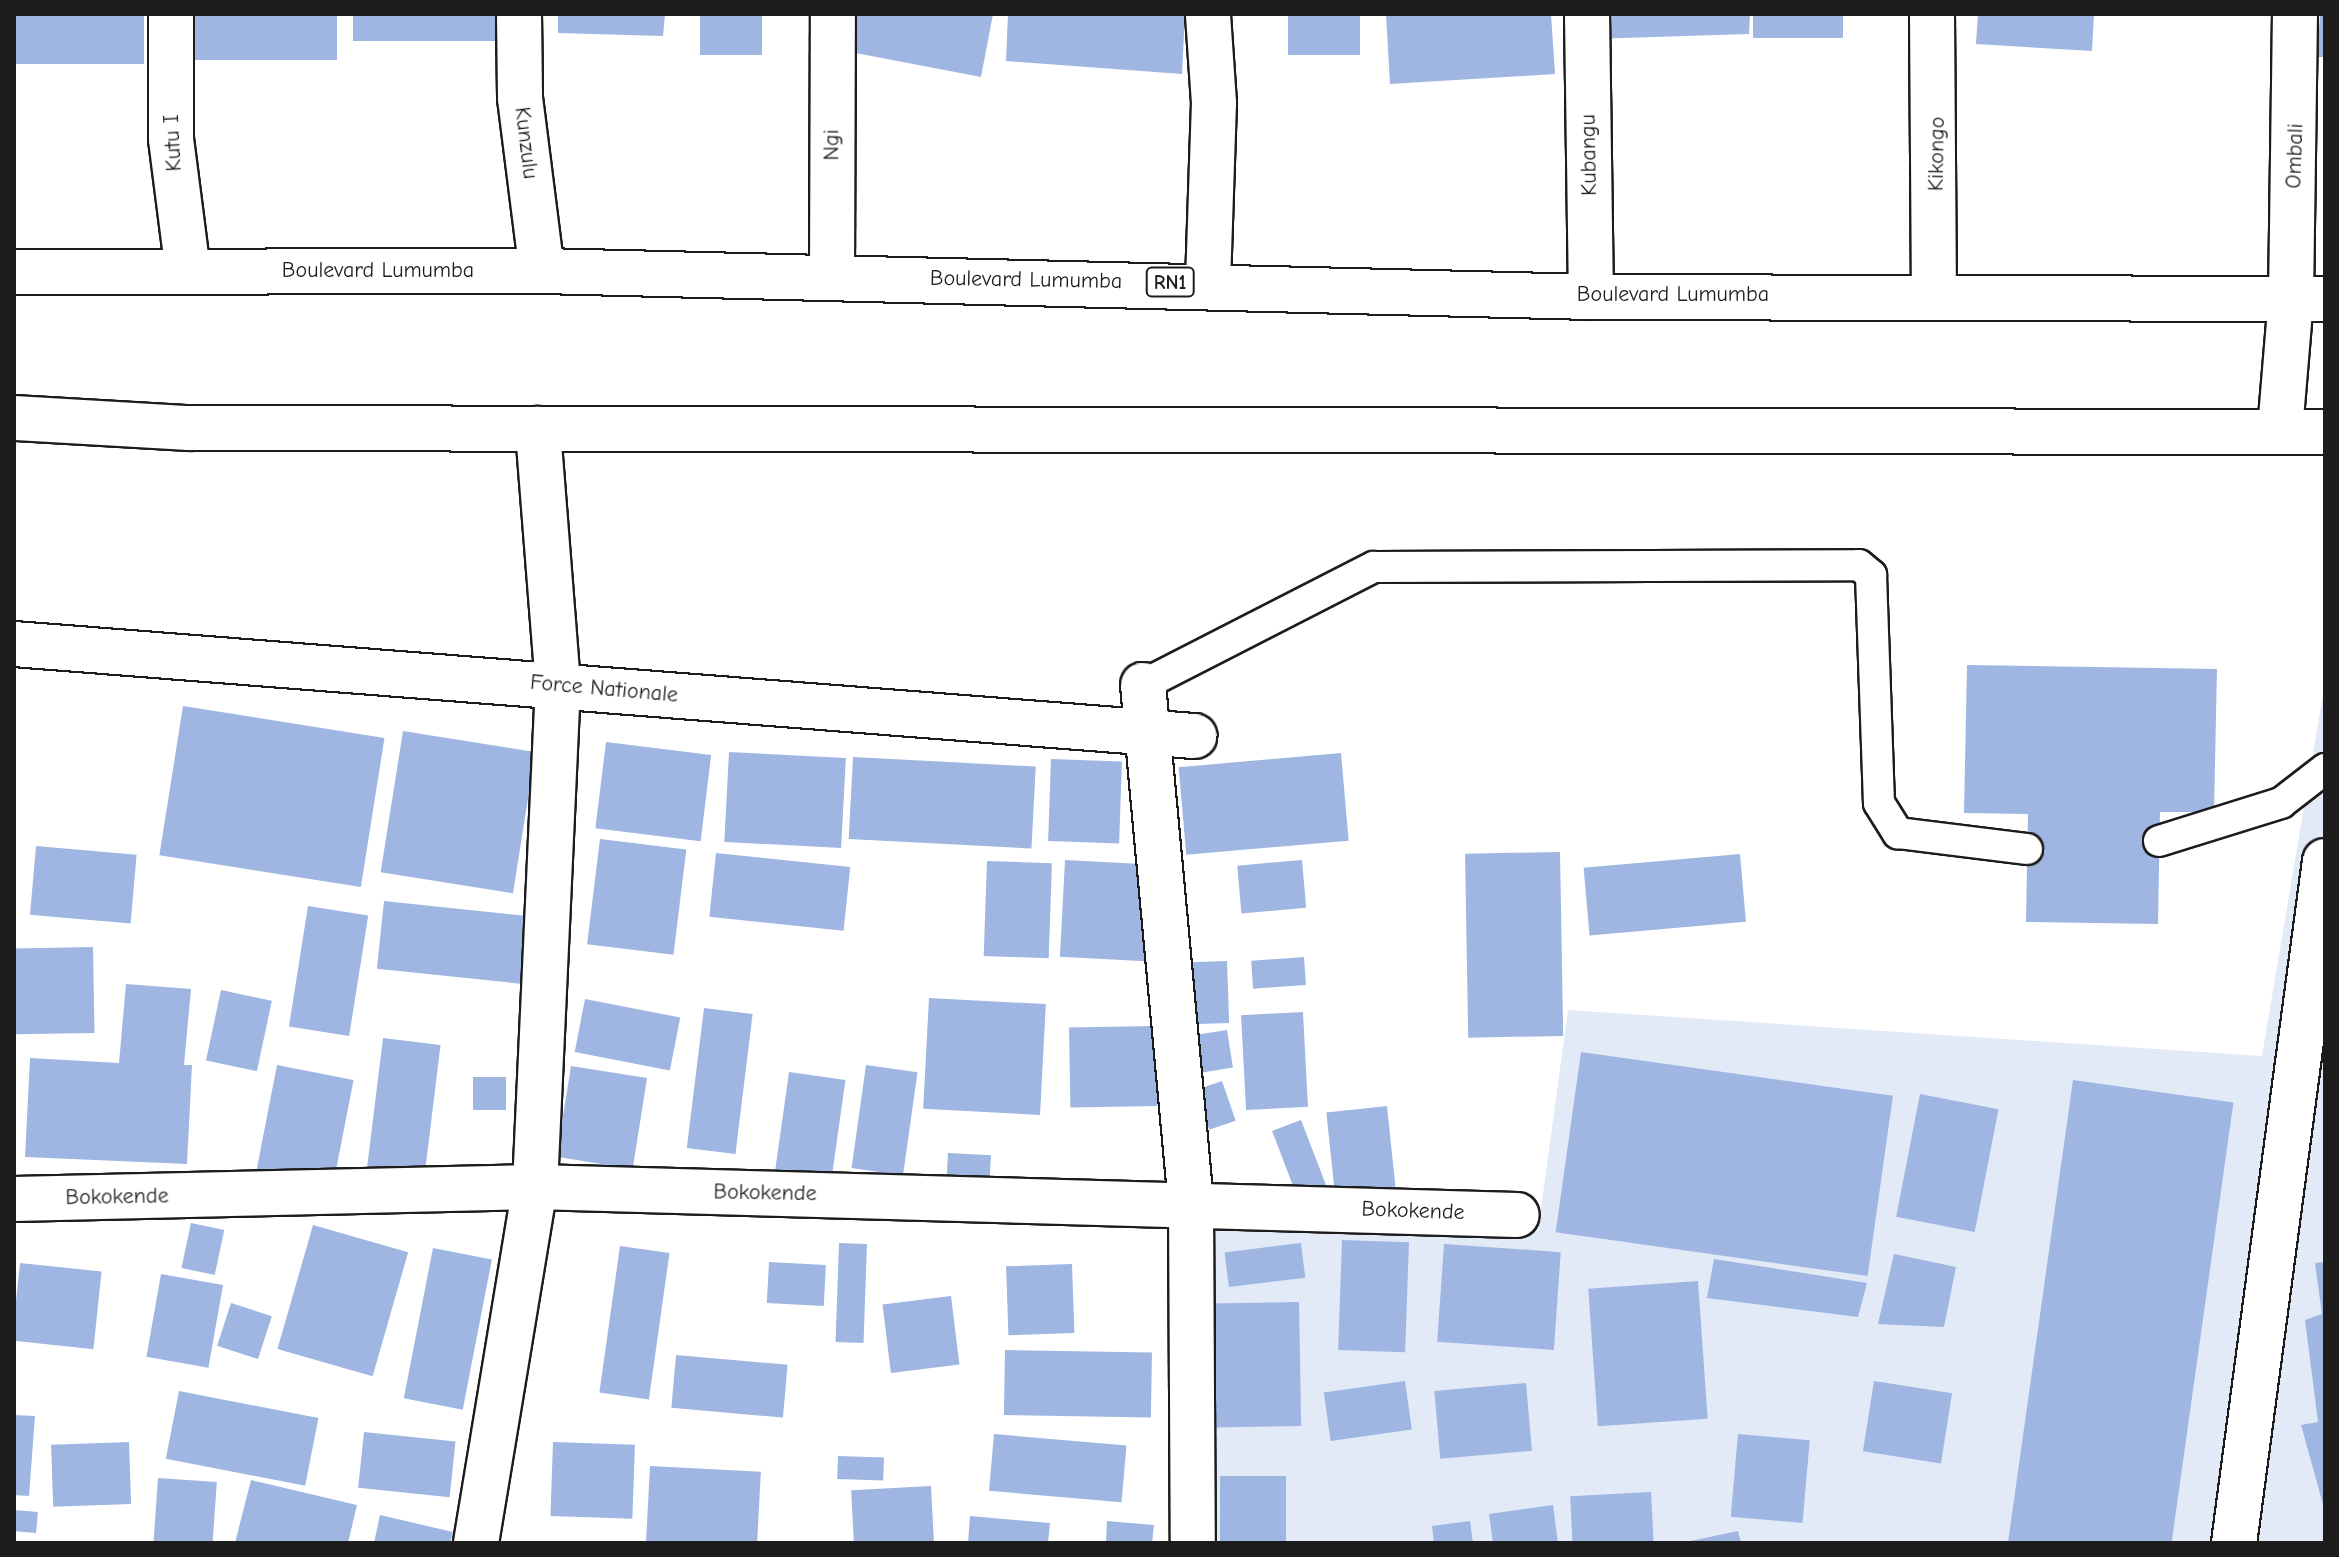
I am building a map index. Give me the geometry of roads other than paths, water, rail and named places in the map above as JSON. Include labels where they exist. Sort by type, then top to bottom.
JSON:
[{"type":"main road","name":"Kutu I","points":[[171,14],[171,139],[188,272]]},
{"type":"main road","name":"Kunzulu","points":[[519,14],[520,98],[542,271]]},
{"type":"main road","name":"Ngi","points":[[832,277],[833,14]]},
{"type":"main road","points":[[1208,14],[1214,103],[1208,283]]},
{"type":"main road","name":"Kubangu","points":[[1587,14],[1591,297]]},
{"type":"main road","name":"Kikongo","points":[[1932,14],[1934,293]]},
{"type":"main road","name":"Ombali","points":[[2280,430],[2308,299],[2295,14]]},
{"type":"main road","name":"Boulevard Lumumba","points":[[14,272],[542,271],[1208,283],[1591,297],[1934,293],[2308,299]]},
{"type":"main road","points":[[14,418],[189,428],[2325,432]]},
{"type":"main road","points":[[476,1543],[535,1187],[558,685],[538,429]]},
{"type":"main road","name":"Force Nationale","points":[[14,644],[1194,736]]},
{"type":"main road","points":[[1143,685],[1191,1203],[1193,1543]]},
{"type":"main road","points":[[2234,1543],[2325,861]]},
{"type":"main road","name":"Bokokende","points":[[14,1199],[535,1187],[1191,1203],[1517,1215]]},
{"type":"lane","points":[[1143,685],[1374,567],[1859,565],[1871,575],[1879,803],[1898,833],[2027,849]]},
{"type":"lane","points":[[2159,841],[2281,803],[2325,769]]}]
